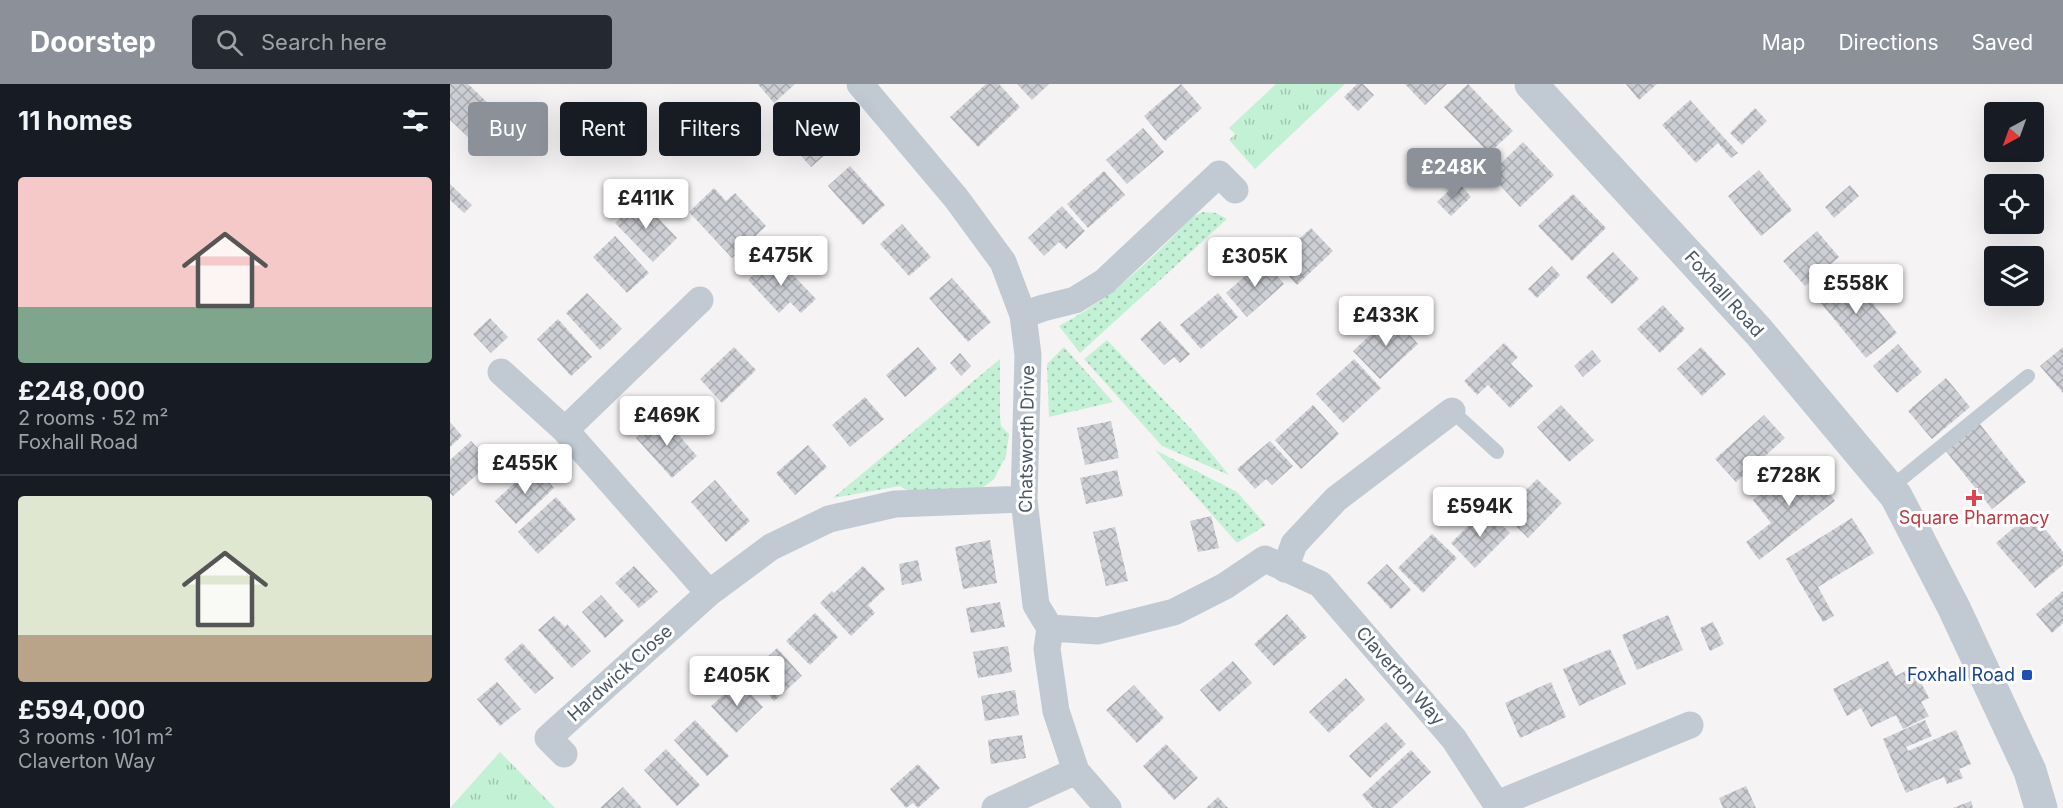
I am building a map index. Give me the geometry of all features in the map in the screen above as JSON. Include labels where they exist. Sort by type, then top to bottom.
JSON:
[{"type":"street","name":"Chatsworth Drive","points":[[860,84],[956,198],[1003,262],[1023,315],[1028,355],[1024,499],[1036,605],[1050,628]]},
{"type":"street","name":"Foxhall Road","points":[[1531,84],[1759,332],[1896,496],[1954,608],[2030,771],[2042,808]]},
{"type":"street","points":[[1023,315],[1075,300],[1104,282],[1220,174],[1235,190]]},
{"type":"street","points":[[565,430],[700,300]]},
{"type":"street","points":[[501,372],[565,430],[709,593]]},
{"type":"street","points":[[1285,569],[1294,544],[1336,500],[1452,411]]},
{"type":"street","name":"Hardwick Close","points":[[564,754],[548,738],[709,593],[771,547],[829,519],[895,504],[1024,499]]},
{"type":"street","name":"Claverton Way","points":[[1050,628],[1098,631],[1174,612],[1225,586],[1265,559],[1320,584],[1454,739],[1498,806],[1690,725]]},
{"type":"street","points":[[1050,628],[1047,649],[1056,711],[1076,771],[1108,808]]},
{"type":"street","points":[[995,808],[1076,771]]},
{"type":"lane","points":[[1889,489],[2028,376]]},
{"type":"lane","points":[[1452,411],[1497,452]]},
{"type":"green space","points":[[1276,84],[1345,84],[1255,169],[1229,140],[1235,134],[1229,128]]},
{"type":"green space","points":[[1203,212],[1216,213],[1227,219],[1080,353],[1059,326],[1113,291],[1146,263],[1192,217]]},
{"type":"green space","points":[[1107,340],[1192,430],[1229,475],[1162,446],[1084,359]]},
{"type":"green space","points":[[1064,347],[1113,402],[1049,417],[1047,364]]},
{"type":"green space","points":[[1000,359],[1000,418],[1001,426],[1009,434],[1006,456],[994,479],[985,486],[971,491],[915,495],[900,486],[833,498]]},
{"type":"green space","points":[[1155,450],[1237,492],[1266,525],[1237,543]]},
{"type":"green space","points":[[500,752],[555,808],[450,808]]},
{"type":"building","points":[[450,84],[468,84],[487,102],[468,102],[468,137],[450,120]]},
{"type":"building","points":[[758,84],[795,84],[775,102]]},
{"type":"building","points":[[986,84],[999,84],[1020,107],[978,147],[950,117]]},
{"type":"building","points":[[1017,84],[1049,84],[1032,100]]},
{"type":"building","points":[[1181,84],[1202,108],[1165,141],[1144,116]]},
{"type":"building","points":[[1357,84],[1363,84],[1374,95],[1358,111],[1344,97]]},
{"type":"building","points":[[1405,84],[1447,84],[1425,105]]},
{"type":"building","points":[[1468,84],[1513,131],[1489,153],[1444,107]]},
{"type":"building","points":[[1626,84],[1657,84],[1639,100]]},
{"type":"building","points":[[1690,100],[1738,153],[1731,158],[1718,143],[1696,163],[1662,125]]},
{"type":"building","points":[[1755,108],[1767,121],[1742,145],[1730,133]]},
{"type":"building","points":[[1143,128],[1164,152],[1127,184],[1106,160]]},
{"type":"building","points":[[1523,142],[1554,175],[1520,207],[1490,174]]},
{"type":"building","points":[[801,156],[824,156],[811,167]]},
{"type":"building","points":[[850,166],[885,205],[863,225],[828,186]]},
{"type":"building","points":[[1759,170],[1792,210],[1761,236],[1728,196]]},
{"type":"building","points":[[1104,171],[1125,195],[1088,228],[1067,204]]},
{"type":"building","points":[[1458,182],[1471,197],[1451,216],[1437,202]]},
{"type":"building","points":[[450,184],[472,205],[464,213],[450,200]]},
{"type":"building","points":[[1850,185],[1859,196],[1834,218],[1825,207]]},
{"type":"building","points":[[714,188],[726,201],[735,193],[766,226],[732,258],[689,212]]},
{"type":"building","points":[[1573,194],[1606,228],[1572,261],[1538,226]]},
{"type":"building","points":[[640,199],[677,238],[653,262],[615,223]]},
{"type":"building","points":[[1062,206],[1085,231],[1066,249],[1059,242],[1044,256],[1028,238]]},
{"type":"building","points":[[902,224],[931,257],[909,276],[880,244]]},
{"type":"building","points":[[1311,228],[1333,251],[1297,285],[1275,261]]},
{"type":"building","points":[[1817,231],[1839,257],[1805,286],[1783,261]]},
{"type":"building","points":[[615,236],[649,273],[627,293],[593,257]]},
{"type":"building","points":[[1613,252],[1639,279],[1612,304],[1586,277]]},
{"type":"building","points":[[774,255],[816,299],[801,313],[790,302],[779,313],[748,280]]},
{"type":"building","points":[[1263,260],[1284,284],[1247,317],[1226,293]]},
{"type":"building","points":[[1552,266],[1560,275],[1537,298],[1528,289]]},
{"type":"building","points":[[1846,271],[1897,333],[1866,358],[1816,297]]},
{"type":"building","points":[[952,278],[991,322],[968,342],[929,298]]},
{"type":"building","points":[[587,293],[622,329],[600,350],[566,313]]},
{"type":"building","points":[[1218,293],[1238,317],[1201,349],[1180,325]]},
{"type":"building","points":[[1663,305],[1685,329],[1660,353],[1637,329]]},
{"type":"building","points":[[1392,315],[1418,344],[1380,379],[1353,351]]},
{"type":"building","points":[[490,318],[508,337],[491,353],[473,334]]},
{"type":"building","points":[[558,319],[592,357],[571,376],[537,339]]},
{"type":"building","points":[[1160,321],[1190,354],[1180,363],[1174,357],[1164,365],[1140,339]]},
{"type":"building","points":[[1504,343],[1518,357],[1511,364],[1533,386],[1510,408],[1488,385],[1477,395],[1464,381]]},
{"type":"building","points":[[1898,344],[1922,372],[1897,393],[1873,366]]},
{"type":"building","points":[[734,347],[756,370],[722,403],[700,379]]},
{"type":"building","points":[[918,347],[937,369],[905,397],[886,375]]},
{"type":"building","points":[[1701,347],[1726,374],[1702,396],[1677,369]]},
{"type":"building","points":[[2063,347],[2063,393],[2040,366]]},
{"type":"building","points":[[1592,350],[1601,361],[1583,377],[1574,366]]},
{"type":"building","points":[[960,353],[971,366],[961,376],[950,363]]},
{"type":"building","points":[[1354,359],[1381,388],[1343,423],[1316,394]]},
{"type":"building","points":[[1946,378],[1970,407],[1932,439],[1908,411]]},
{"type":"building","points":[[865,397],[884,419],[850,447],[832,425]]},
{"type":"building","points":[[1313,405],[1339,434],[1301,469],[1275,440]]},
{"type":"building","points":[[1561,405],[1594,440],[1569,462],[1537,427]]},
{"type":"building","points":[[1764,415],[1785,438],[1736,482],[1715,459]]},
{"type":"building","points":[[662,416],[697,456],[672,478],[636,438]]},
{"type":"building","points":[[1111,421],[1119,458],[1085,465],[1077,428]]},
{"type":"building","points":[[450,422],[462,436],[450,447]]},
{"type":"building","points":[[1979,423],[2026,482],[1992,509],[1945,450]]},
{"type":"building","points":[[471,441],[491,462],[453,496],[450,493],[450,460]]},
{"type":"building","points":[[1270,441],[1293,466],[1272,485],[1266,479],[1255,489],[1237,469]]},
{"type":"building","points":[[808,445],[827,467],[795,495],[776,473]]},
{"type":"building","points":[[1804,460],[1835,501],[1759,560],[1746,542],[1771,523],[1753,500]]},
{"type":"building","points":[[534,465],[554,488],[516,524],[495,501]]},
{"type":"building","points":[[1117,470],[1123,496],[1086,504],[1080,478]]},
{"type":"building","points":[[1537,479],[1562,503],[1528,538],[1503,513]]},
{"type":"building","points":[[715,480],[750,521],[726,542],[691,502]]},
{"type":"building","points":[[556,497],[576,519],[538,554],[518,532]]},
{"type":"building","points":[[1485,509],[1510,533],[1475,568],[1451,543]]},
{"type":"building","points":[[2032,512],[2063,552],[2063,565],[2035,588],[1996,543]]},
{"type":"building","points":[[1211,516],[1219,548],[1198,552],[1190,521]]},
{"type":"building","points":[[1852,518],[1874,553],[1818,587],[1834,616],[1823,622],[1786,559]]},
{"type":"building","points":[[1115,527],[1128,581],[1106,586],[1093,532]]},
{"type":"building","points":[[1432,534],[1457,558],[1423,593],[1398,568]]},
{"type":"building","points":[[990,540],[997,583],[963,589],[955,547]]},
{"type":"building","points":[[918,560],[922,581],[902,585],[899,564]]},
{"type":"building","points":[[1387,564],[1411,590],[1391,609],[1367,583]]},
{"type":"building","points":[[634,566],[658,592],[639,608],[615,583]]},
{"type":"building","points":[[863,566],[885,589],[868,605],[875,613],[851,636],[820,603]]},
{"type":"building","points":[[2063,591],[2063,623],[2052,633],[2036,614]]},
{"type":"building","points":[[601,595],[624,621],[605,638],[582,612]]},
{"type":"building","points":[[1000,602],[1005,627],[971,633],[966,608]]},
{"type":"building","points":[[815,613],[838,637],[810,665],[786,641]]},
{"type":"building","points":[[1287,614],[1307,637],[1274,666],[1254,644]]},
{"type":"building","points":[[1668,615],[1683,650],[1637,670],[1622,635]]},
{"type":"building","points":[[554,616],[565,627],[567,624],[591,651],[572,668],[538,630]]},
{"type":"building","points":[[1713,622],[1724,644],[1710,651],[1700,628]]},
{"type":"building","points":[[522,643],[554,678],[535,694],[504,659]]},
{"type":"building","points":[[1008,646],[1012,672],[978,678],[973,652]]},
{"type":"building","points":[[777,648],[802,676],[774,701],[750,673]]},
{"type":"building","points":[[1610,649],[1626,684],[1579,706],[1563,669]]},
{"type":"building","points":[[1233,661],[1252,683],[1219,712],[1200,690]]},
{"type":"building","points":[[1888,661],[1896,676],[1913,667],[1929,698],[1921,702],[1929,716],[1903,729],[1896,715],[1871,727],[1861,708],[1847,716],[1833,689]]},
{"type":"building","points":[[1346,678],[1365,700],[1329,733],[1309,712]]},
{"type":"building","points":[[739,681],[763,707],[736,733],[711,706]]},
{"type":"building","points":[[497,682],[521,709],[500,726],[477,699]]},
{"type":"building","points":[[1551,682],[1566,717],[1520,738],[1505,703]]},
{"type":"building","points":[[1134,685],[1164,718],[1137,743],[1106,710]]},
{"type":"building","points":[[1015,690],[1019,715],[985,721],[981,696]]},
{"type":"building","points":[[695,720],[729,756],[707,776],[674,740]]},
{"type":"building","points":[[1925,720],[1932,736],[1906,747],[1908,751],[1956,730],[1971,764],[1959,769],[1963,778],[1947,784],[1944,777],[1906,793],[1883,739]]},
{"type":"building","points":[[1386,722],[1406,744],[1370,778],[1349,756]]},
{"type":"building","points":[[1022,735],[1026,758],[991,764],[988,740]]},
{"type":"building","points":[[1166,744],[1198,778],[1174,800],[1143,766]]},
{"type":"building","points":[[666,749],[700,785],[677,806],[644,770]]},
{"type":"building","points":[[1411,750],[1431,772],[1392,808],[1373,808],[1362,795]]},
{"type":"building","points":[[918,764],[940,788],[918,808],[913,803],[906,808],[890,789]]},
{"type":"building","points":[[1746,786],[1756,808],[1723,808],[1719,798]]},
{"type":"building","points":[[623,787],[642,808],[600,808]]},
{"type":"building","points":[[1218,797],[1228,808],[1206,808]]},
{"type":"building","points":[[1971,801],[1973,808],[1953,808]]},
{"type":"place","name":"Square Pharmacy","points":[[1974,498]]},
{"type":"place","name":"Foxhall Road","points":[[2027,675]]}]
